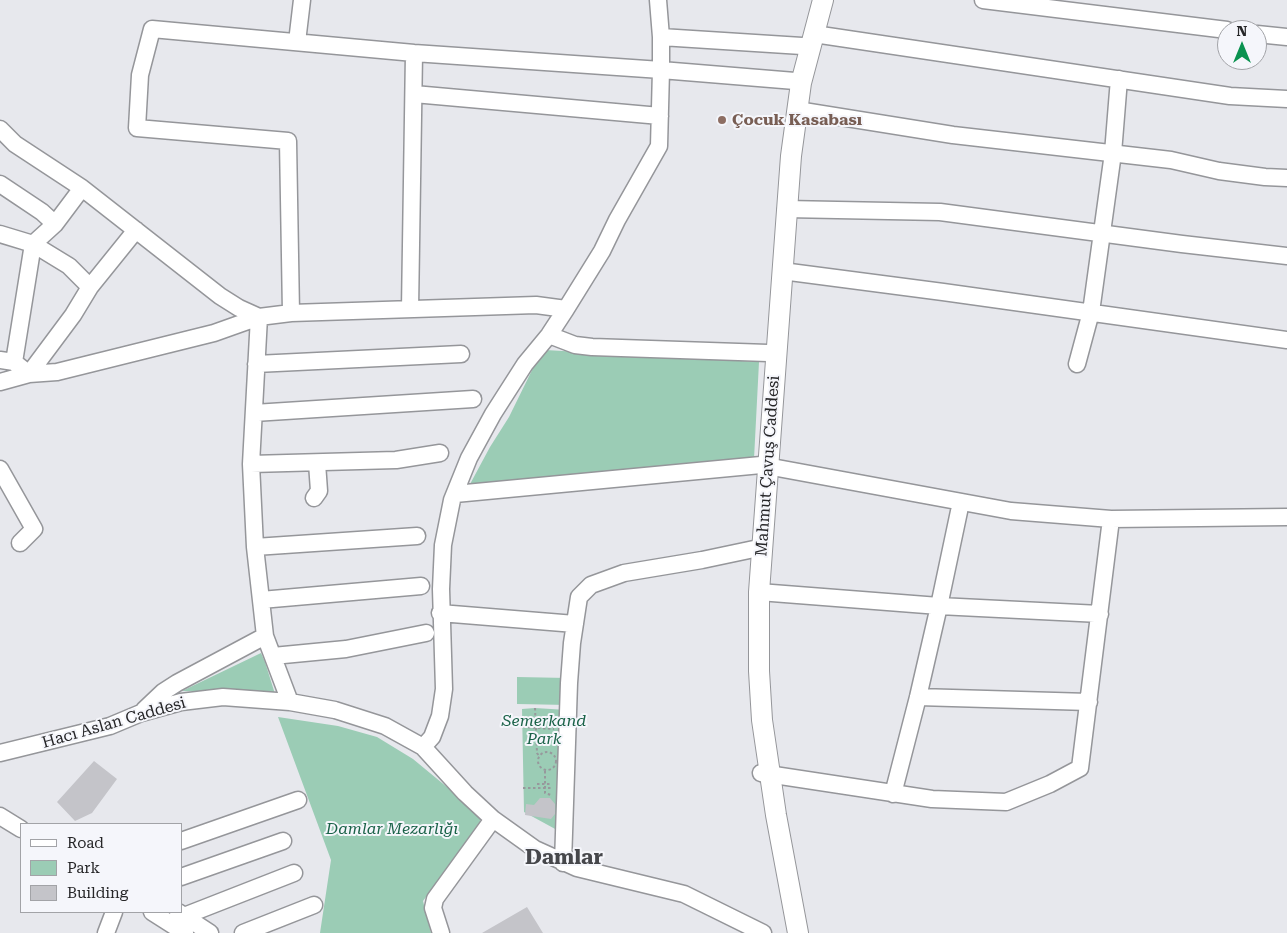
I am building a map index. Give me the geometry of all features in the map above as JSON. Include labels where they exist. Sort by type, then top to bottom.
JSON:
[{"type":"main road","points":[[789,933],[765,774],[752,707],[750,664],[751,584],[764,465],[768,353],[782,174],[795,81],[808,40],[814,0]]},
{"type":"main road","name":"Mahmut Çavuş Caddesi","points":[[798,933],[765,774],[760,696],[760,592],[764,465],[786,209],[797,110],[808,40],[823,0]]},
{"type":"street","points":[[297,42],[302,0]]},
{"type":"street","points":[[424,747],[432,737],[440,716],[444,689],[440,613],[442,545],[455,494],[469,458],[493,414],[525,364],[549,335],[602,251],[617,220],[659,146],[662,36],[658,0]]},
{"type":"street","points":[[983,0],[1217,29]]},
{"type":"street","points":[[291,313],[288,141],[136,128],[140,75],[152,29],[414,53],[795,81]]},
{"type":"street","points":[[1267,35],[1287,37]]},
{"type":"street","points":[[662,36],[808,40],[1230,96],[1287,99]]},
{"type":"street","points":[[410,309],[414,53]]},
{"type":"street","points":[[1078,364],[1091,312],[1113,153],[1119,80]]},
{"type":"street","points":[[414,94],[660,116]]},
{"type":"street","points":[[797,110],[954,135],[1170,160],[1220,171],[1287,178]]},
{"type":"street","points":[[0,129],[15,144],[82,188],[220,296],[239,308],[259,317]]},
{"type":"street","points":[[0,184],[42,212],[55,224]]},
{"type":"street","points":[[29,374],[7,361],[33,244],[55,224],[82,188]]},
{"type":"street","points":[[786,209],[940,212],[1287,256]]},
{"type":"street","points":[[29,374],[73,315],[90,287],[136,230]]},
{"type":"street","points":[[0,234],[33,244],[69,266],[90,287]]},
{"type":"street","points":[[782,271],[1287,340]]},
{"type":"street","points":[[0,382],[29,374],[57,372],[214,334],[259,317],[291,313],[536,305],[566,309]]},
{"type":"street","points":[[259,317],[251,464],[255,547],[265,636],[290,702]]},
{"type":"street","points":[[549,335],[575,345],[592,347],[768,353]]},
{"type":"street","points":[[256,364],[461,354]]},
{"type":"street","points":[[254,413],[473,399]]},
{"type":"street","points":[[251,464],[396,460],[440,453]]},
{"type":"street","points":[[314,498],[319,491],[317,463]]},
{"type":"street","points":[[455,494],[764,465],[1011,511],[1111,519],[1287,517]]},
{"type":"street","points":[[0,469],[34,530],[20,543]]},
{"type":"street","points":[[893,794],[940,606],[961,502]]},
{"type":"street","points":[[765,774],[932,799],[1006,802],[1050,784],[1080,768],[1111,519]]},
{"type":"street","points":[[255,547],[417,536]]},
{"type":"street","points":[[563,863],[560,786],[567,729],[574,624],[579,597],[591,585],[624,573],[754,549]]},
{"type":"street","points":[[261,600],[421,586]]},
{"type":"street","points":[[760,592],[940,606],[1100,614]]},
{"type":"street","points":[[440,613],[574,624]]},
{"type":"street","points":[[273,656],[346,649],[426,632]]},
{"type":"street","points":[[141,713],[163,692],[177,683],[265,636]]},
{"type":"street","name":"Hacı Aslan Caddesi","points":[[0,753],[110,726],[141,713],[181,702],[223,697],[290,702],[335,710],[385,726],[424,747],[465,793],[493,819],[535,849],[577,868],[684,894],[763,933]]},
{"type":"street","points":[[918,697],[1089,702]]},
{"type":"street","points":[[182,841],[298,800]]},
{"type":"street","points":[[0,816],[20,828]]},
{"type":"street","points":[[441,933],[433,908],[435,899],[493,819]]},
{"type":"street","points":[[182,877],[283,842]]},
{"type":"street","points":[[181,914],[294,873]]},
{"type":"street","points":[[243,933],[314,905]]},
{"type":"street","points":[[106,933],[114,913]]},
{"type":"street","points":[[154,913],[185,933]]},
{"type":"street","points":[[181,914],[210,933]]},
{"type":"path","points":[[535,708],[538,762],[542,769],[548,770],[555,765],[554,757],[550,753],[544,753],[539,756]]},
{"type":"path","points":[[523,727],[567,729]]},
{"type":"path","points":[[537,737],[550,737]]},
{"type":"path","points":[[537,784],[560,786]]},
{"type":"path","points":[[523,788],[560,786]]},
{"type":"green space","points":[[545,350],[759,362],[754,459],[469,486],[509,417],[535,364]]},
{"type":"green space","points":[[261,653],[275,694],[182,691]]},
{"type":"green space","points":[[517,677],[568,678],[568,705],[517,704]]},
{"type":"green space","name":"Semerkand Park","points":[[522,709],[567,710],[557,830],[524,812]]},
{"type":"green space","name":"Damlar Mezarlığı","points":[[278,717],[338,726],[377,737],[413,759],[476,811],[480,819],[480,826],[423,901],[431,933],[320,933],[331,860]]},
{"type":"building","points":[[94,761],[117,779],[92,813],[75,821],[57,802]]},
{"type":"building","points":[[540,798],[550,798],[555,804],[555,814],[551,819],[525,815],[526,804],[534,805]]},
{"type":"building","points":[[527,907],[543,933],[482,933]]},
{"type":"place","name":"Çocuk Kasabası","points":[[722,120]]},
{"type":"district","name":"Damlar","points":[[564,858]]}]
